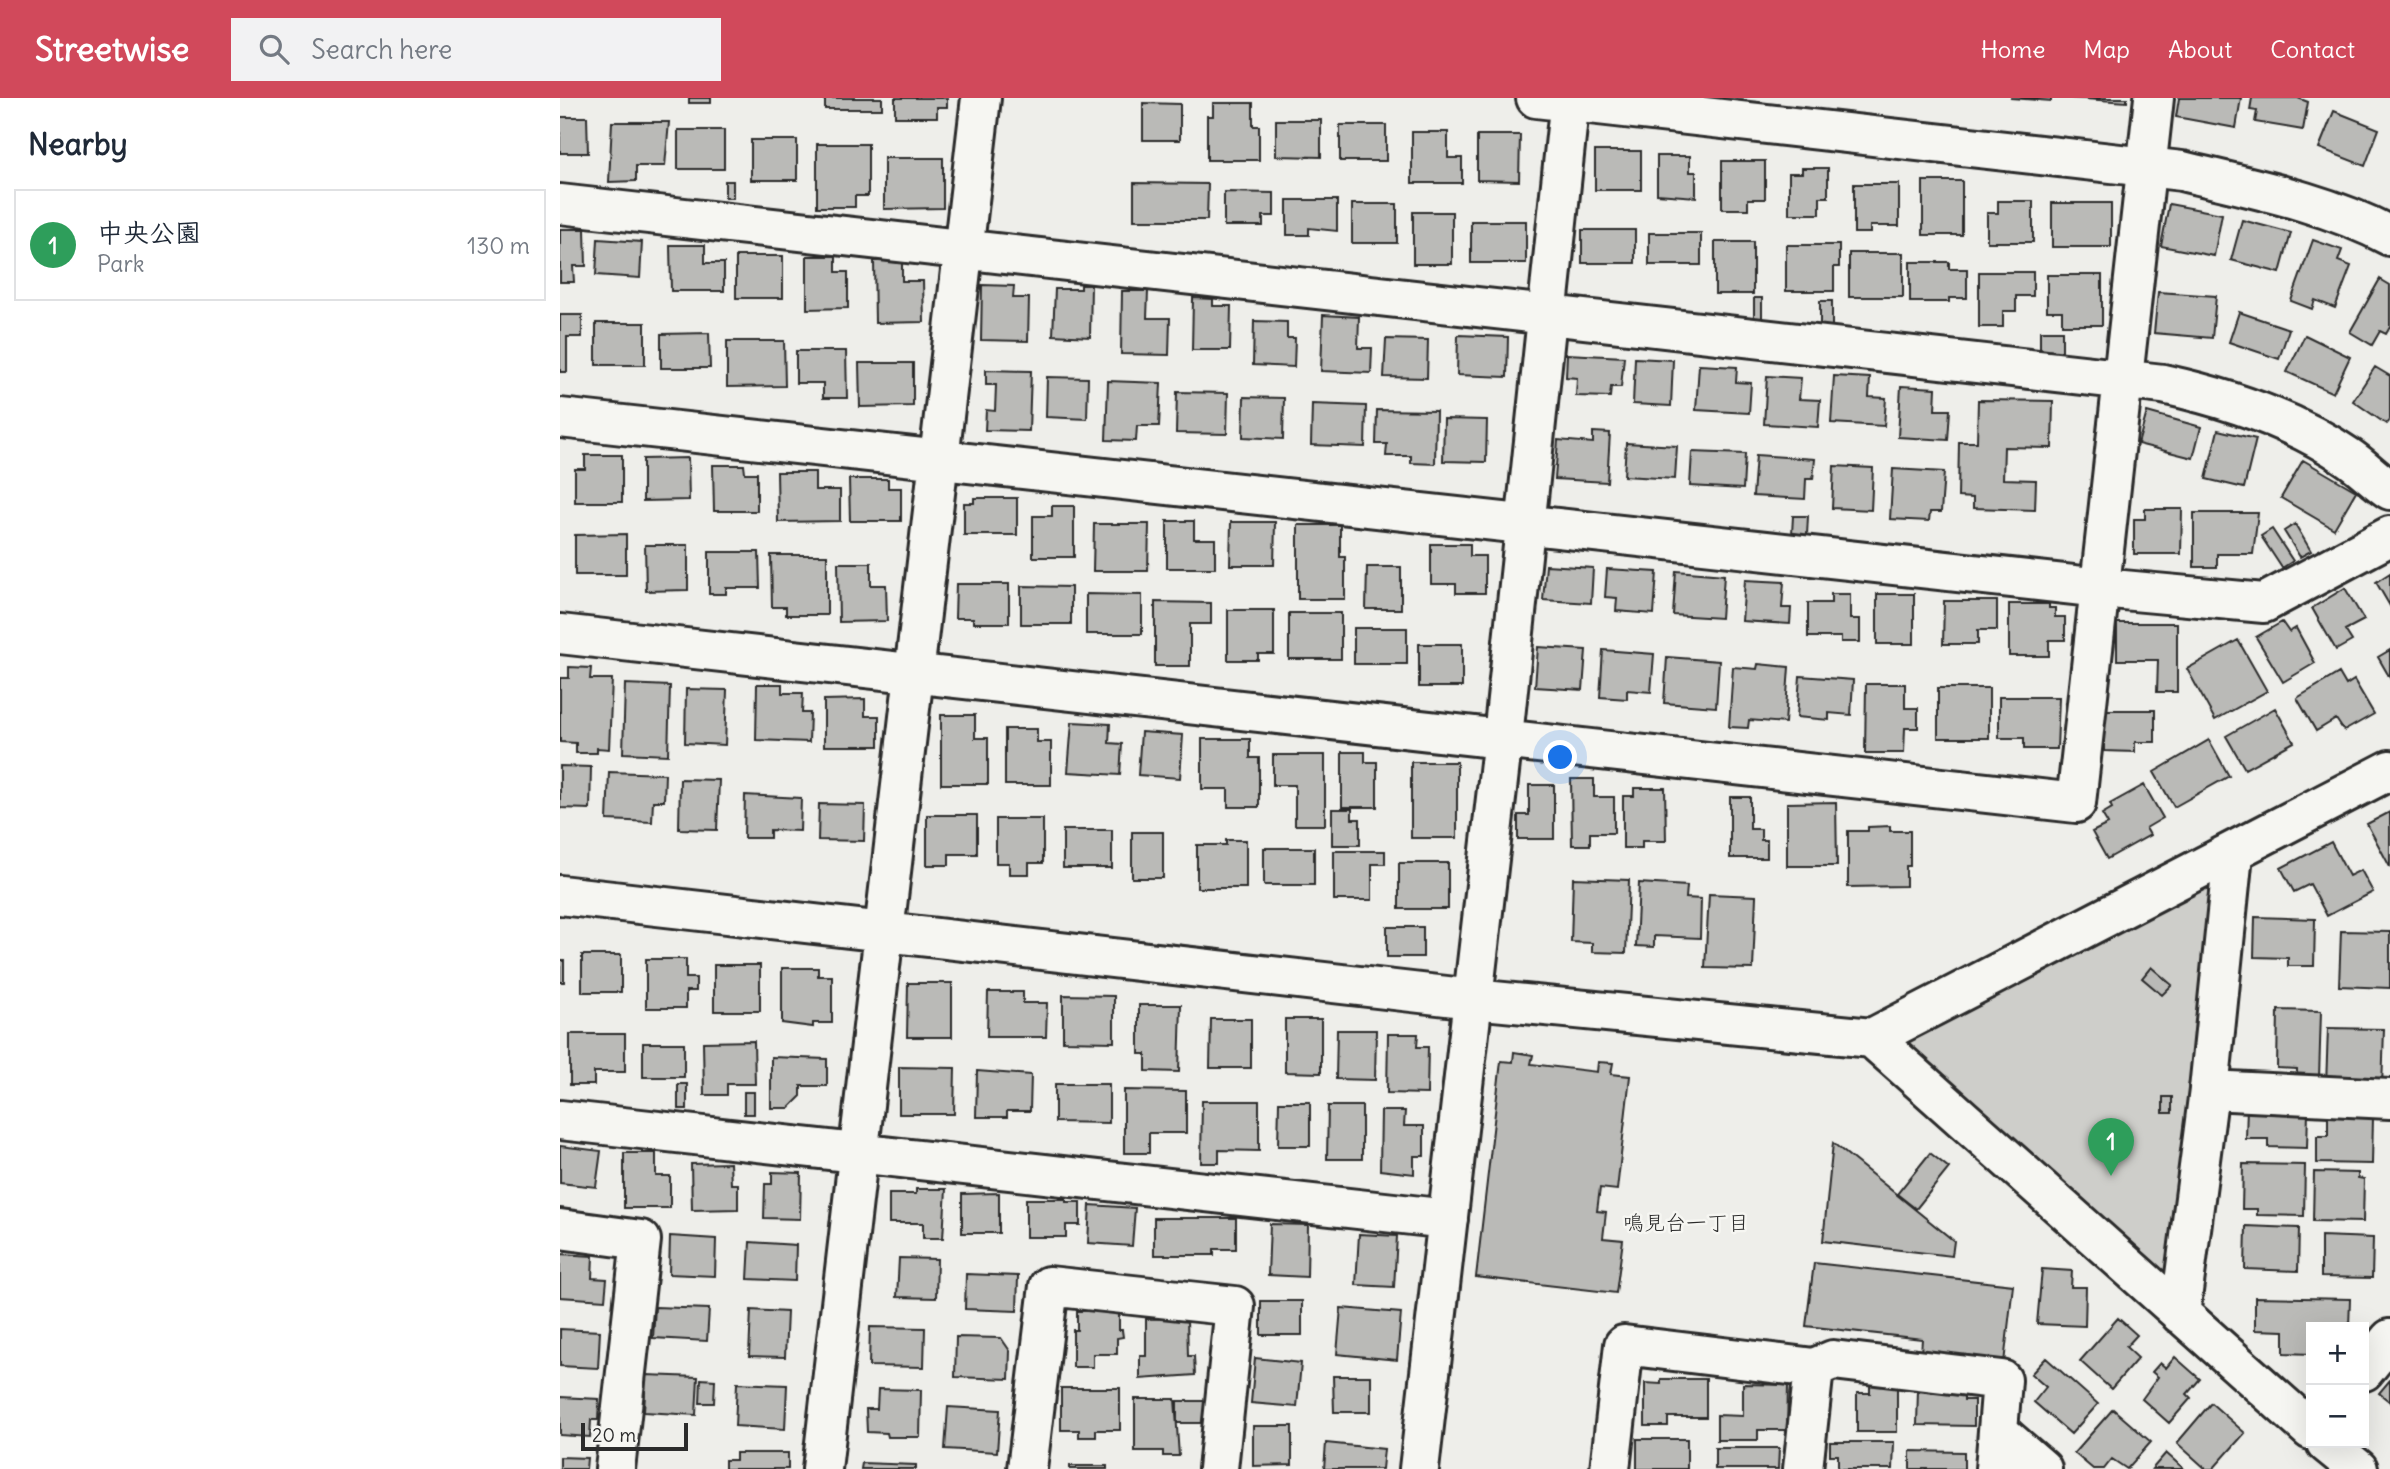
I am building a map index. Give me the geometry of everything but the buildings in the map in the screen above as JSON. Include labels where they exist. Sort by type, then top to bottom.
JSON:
[{"type":"street","points":[[822,1469],[981,98]]},
{"type":"street","points":[[560,634],[1503,737],[2076,803],[2154,98]]},
{"type":"street","points":[[1419,1469],[1549,316],[1559,99],[2182,172],[2284,196],[2368,225],[2390,236]]},
{"type":"street","points":[[560,204],[2163,384],[2205,393],[2248,408],[2338,451],[2390,490]]},
{"type":"street","points":[[560,418],[2101,588],[2264,603],[2390,536]]},
{"type":"street","points":[[560,895],[1473,999],[1872,1038],[2233,854],[2390,770]]},
{"type":"street","points":[[2180,1314],[2209,1090],[2233,854]]},
{"type":"street","points":[[1872,1038],[2306,1426]]},
{"type":"street","points":[[2209,1090],[2390,1099]]},
{"type":"street","points":[[560,1120],[1448,1219]]},
{"type":"street","points":[[560,1229],[640,1240],[615,1469]]},
{"type":"street","points":[[1027,1469],[1049,1286],[1235,1306],[1218,1469]]},
{"type":"street","points":[[2369,1365],[2390,1339]]},
{"type":"street","points":[[1610,1469],[1624,1345],[1814,1368],[1833,1360],[2002,1380],[1995,1469]]},
{"type":"street","points":[[1803,1469],[1814,1368]]},
{"type":"street","points":[[1998,1431],[2042,1469]]},
{"type":"street","points":[[2332,1448],[2358,1469]]},
{"type":"shaded area","points":[[2233,854],[2180,1314],[1872,1038]]},
{"type":"place","name":"中央公園","points":[[2111,1176]]},
{"type":"district","name":"鳴見台一丁目","points":[[1686,1222]]}]
